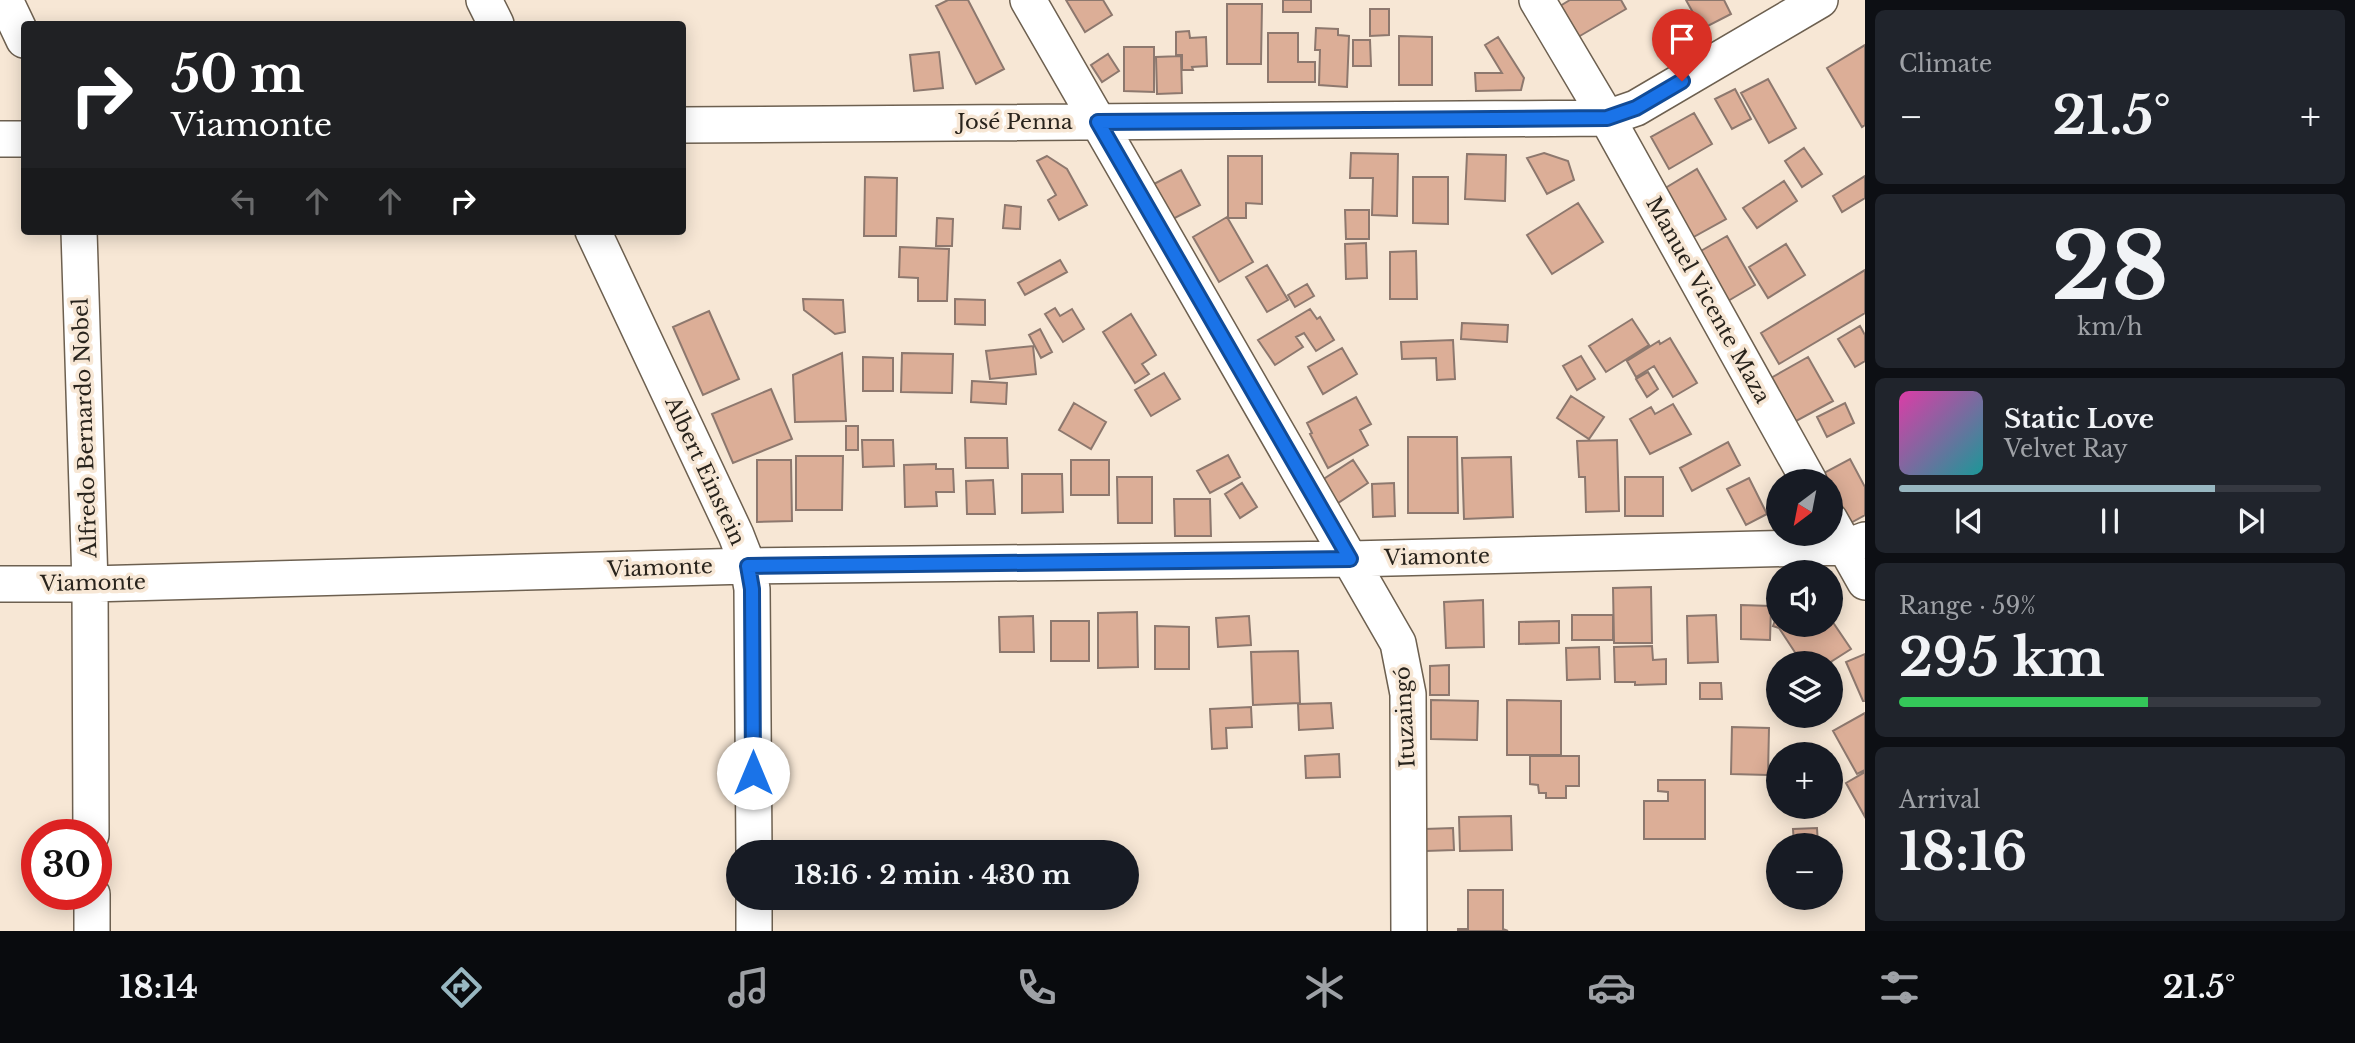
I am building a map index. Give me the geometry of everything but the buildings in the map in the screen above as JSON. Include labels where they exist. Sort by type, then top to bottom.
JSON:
[{"type":"street","points":[[5,0],[21,34]]},
{"type":"street","points":[[484,0],[494,21]]},
{"type":"street","name":"Ituzaingó","points":[[1028,0],[1398,643],[1408,694],[1409,931]]},
{"type":"street","name":"Manuel Vicente Maza","points":[[1537,0],[1607,118],[1802,469]]},
{"type":"street","name":"José Penna","points":[[686,125],[1607,118],[1636,108],[1820,0]]},
{"type":"street","points":[[0,139],[21,139]]},
{"type":"street","name":"Alfredo Bernardo Nobel","points":[[79,235],[90,584],[91,819]]},
{"type":"street","name":"Albert Einstein","points":[[595,235],[736,535],[748,566],[752,589],[754,840]]},
{"type":"street","points":[[1847,536],[1865,582]]},
{"type":"street","name":"Viamonte","points":[[0,584],[90,584],[748,566],[1350,559],[1847,536]]},
{"type":"street","points":[[92,910],[92,931]]},
{"type":"street","points":[[754,910],[754,931]]},
{"type":"route","points":[[753,773],[752,589],[748,566],[1350,559],[1098,122],[1607,118],[1636,108],[1682,81]]}]
